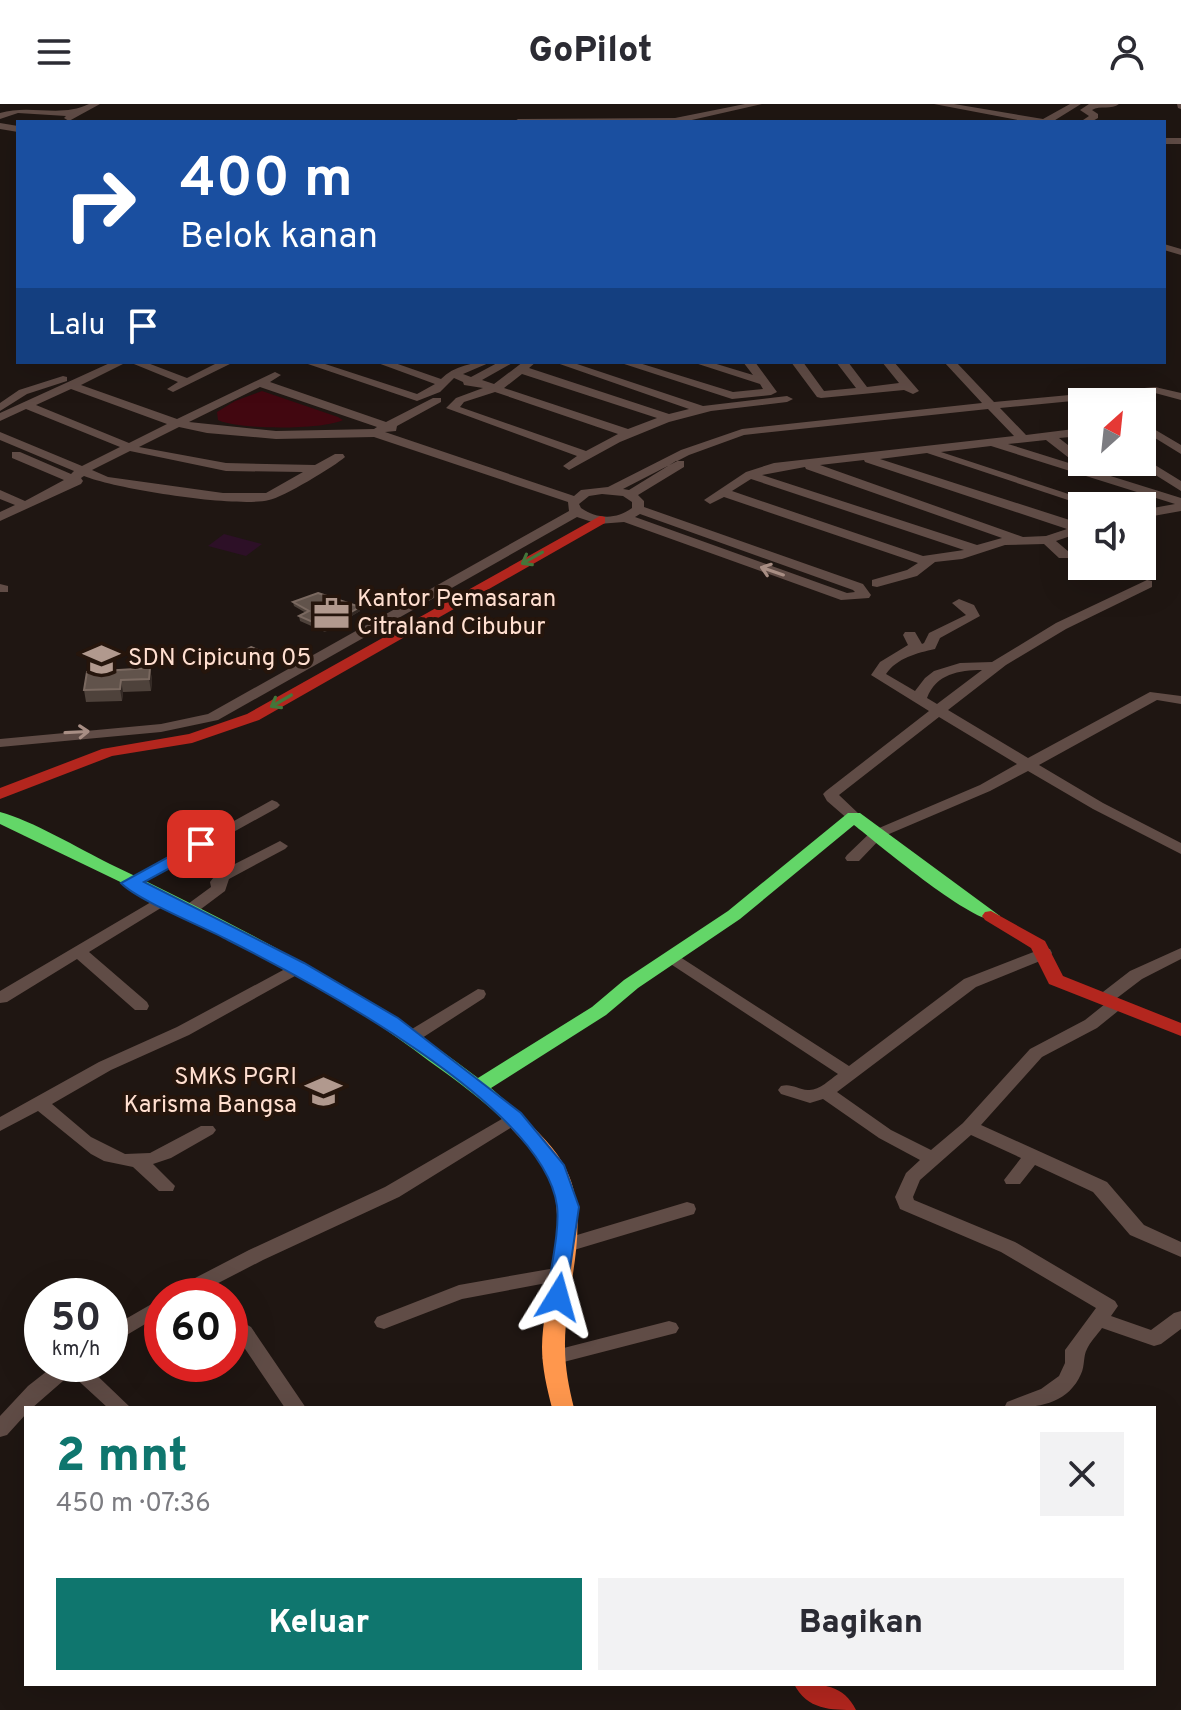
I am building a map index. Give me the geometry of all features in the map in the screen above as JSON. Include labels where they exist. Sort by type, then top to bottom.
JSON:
[{"type":"street","points":[[66,120],[96,104]]},
{"type":"street","points":[[680,120],[758,104]]},
{"type":"street","points":[[938,104],[1034,120]]},
{"type":"street","points":[[971,109],[982,104]]},
{"type":"street","points":[[1049,120],[1077,104]]},
{"type":"street","points":[[1088,120],[1095,116],[1085,110],[1097,104],[1115,104]]},
{"type":"street","points":[[0,116],[17,110],[76,114]]},
{"type":"street","points":[[0,417],[24,399],[101,364]]},
{"type":"street","points":[[0,408],[11,399],[24,399],[71,385],[117,364]]},
{"type":"street","points":[[140,364],[188,382]]},
{"type":"street","points":[[173,389],[223,364]]},
{"type":"street","points":[[314,364],[413,397],[425,396],[446,378],[475,364]]},
{"type":"street","points":[[389,364],[446,378],[473,381],[627,433]]},
{"type":"street","points":[[404,364],[446,378]]},
{"type":"street","points":[[375,433],[473,381],[519,364],[669,418]]},
{"type":"street","points":[[519,364],[496,388],[460,400],[452,408],[586,455]]},
{"type":"street","points":[[566,364],[703,409]]},
{"type":"street","points":[[630,364],[732,396],[771,392],[750,364]]},
{"type":"street","points":[[705,364],[764,382]]},
{"type":"street","points":[[798,364],[821,395]]},
{"type":"street","points":[[844,364],[864,391]]},
{"type":"street","points":[[801,398],[910,389],[890,364]]},
{"type":"street","points":[[952,364],[1017,439]]},
{"type":"street","points":[[0,517],[136,450],[275,375]]},
{"type":"street","points":[[86,378],[194,420],[276,435],[375,433],[536,483]]},
{"type":"street","points":[[261,383],[387,426],[536,483],[578,502],[600,520]]},
{"type":"street","points":[[71,385],[176,423]]},
{"type":"street","points":[[1036,389],[1047,402]]},
{"type":"street","points":[[0,743],[54,734],[145,730],[197,722],[230,710],[409,607],[578,502],[612,490],[687,449],[737,432],[1155,390],[1181,397]]},
{"type":"street","points":[[24,399],[136,450],[226,467],[320,468]]},
{"type":"street","points":[[569,466],[627,433],[669,418],[703,409],[787,399]]},
{"type":"street","points":[[630,495],[697,454],[744,440],[967,414],[991,408]]},
{"type":"street","points":[[96,476],[176,423],[194,420]]},
{"type":"street","points":[[1156,424],[1162,423]]},
{"type":"street","points":[[930,560],[716,496],[750,475],[774,467],[1068,433]]},
{"type":"street","points":[[1156,434],[1181,450]]},
{"type":"street","points":[[1047,435],[1068,451]]},
{"type":"street","points":[[0,436],[75,478]]},
{"type":"street","points":[[990,442],[1181,505]]},
{"type":"street","points":[[0,448],[75,478],[96,476],[161,490],[251,499],[276,494],[339,457]]},
{"type":"street","points":[[925,450],[1068,496]]},
{"type":"street","points":[[864,457],[1068,524]]},
{"type":"street","points":[[803,464],[1014,534],[1019,540]]},
{"type":"street","points":[[1156,470],[1181,487]]},
{"type":"street","points":[[750,475],[975,549]]},
{"type":"street","points":[[612,490],[630,495],[638,501],[638,509]]},
{"type":"street","points":[[0,494],[24,505]]},
{"type":"street","points":[[1156,511],[1181,505]]},
{"type":"street","points":[[4,788],[108,752],[192,738],[229,727],[600,520],[625,518],[846,597],[864,595],[858,587],[638,509]]},
{"type":"street","points":[[625,518],[638,509]]},
{"type":"street","points":[[877,583],[912,573],[930,560],[1019,540],[1047,540],[1068,533]]},
{"type":"street","points":[[1047,540],[1064,555]]},
{"type":"street","points":[[1147,584],[1061,626],[995,667],[833,791],[835,802],[955,894],[1025,934],[1044,953],[1052,977],[1181,1030]]},
{"type":"street","points":[[959,603],[969,608],[973,616],[939,632],[930,646],[910,651],[885,665],[878,675],[1098,806],[1181,849]]},
{"type":"street","points":[[409,607],[428,617]]},
{"type":"street","points":[[910,635],[916,643],[910,651]]},
{"type":"street","points":[[342,646],[361,655]]},
{"type":"street","points":[[919,700],[922,686],[929,679],[969,664],[995,667]]},
{"type":"street","points":[[853,858],[877,834],[985,788],[1155,695],[1181,700]]},
{"type":"street","points":[[130,883],[272,805]]},
{"type":"street","points":[[0,817],[298,967],[413,1036],[514,1118],[557,1170],[568,1207],[551,1342],[554,1383],[562,1406]]},
{"type":"street","points":[[479,1087],[591,1016],[781,880],[824,839],[854,817]]},
{"type":"street","points":[[187,912],[219,888],[218,882],[223,876],[280,846]]},
{"type":"street","points":[[1,998],[163,900]]},
{"type":"street","points":[[79,952],[141,1006]]},
{"type":"street","points":[[787,1090],[810,1097],[825,1092],[962,988],[990,972],[1044,953]]},
{"type":"street","points":[[1019,1406],[1053,1393],[1071,1378],[1077,1365],[1075,1350],[1108,1306],[1101,1299],[1043,1271],[1008,1247],[907,1204],[907,1186],[931,1158],[969,1127],[1036,1053],[1091,1024],[1136,975],[1181,953]]},
{"type":"street","points":[[671,959],[850,1074]]},
{"type":"street","points":[[0,1125],[105,1066],[183,1031],[298,967]]},
{"type":"street","points":[[413,1036],[478,994]]},
{"type":"street","points":[[825,1092],[885,1134],[931,1158]]},
{"type":"street","points":[[39,1102],[97,1149],[138,1161],[166,1186]]},
{"type":"street","points":[[223,1278],[392,1192],[514,1118]]},
{"type":"street","points":[[969,1127],[1100,1187],[1137,1230],[1181,1250]]},
{"type":"street","points":[[138,1161],[207,1130]]},
{"type":"street","points":[[1013,1180],[1033,1155]]},
{"type":"street","points":[[564,1246],[687,1209]]},
{"type":"street","points":[[384,1322],[459,1292],[561,1274]]},
{"type":"street","points":[[1098,1319],[1154,1339],[1181,1318]]},
{"type":"street","points":[[552,1358],[669,1328]]},
{"type":"street","points":[[248,1338],[295,1406]]},
{"type":"street","points":[[0,1429],[47,1382]]},
{"type":"street","points":[[91,1382],[119,1406]]},
{"type":"street","points":[[810,1686],[843,1710]]},
{"type":"shaded area","points":[[262,391],[343,420],[318,426],[280,428],[243,426],[218,420],[217,412]]},
{"type":"shaded area","points":[[224,534],[262,544],[246,556],[208,546]]},
{"type":"building","name":"Kantor Pemasaran Citraland Cibubur","points":[[318,593],[360,607],[324,627],[299,616],[309,611],[293,602]]},
{"type":"building","points":[[251,647],[265,653],[250,662],[236,655]]},
{"type":"building","points":[[150,668],[149,679],[121,680],[120,689],[84,690],[87,672]]},
{"type":"traffic: fast","points":[[0,817],[238,934],[353,998],[408,1035],[516,1121]]},
{"type":"traffic: fast","points":[[479,1087],[599,1011],[631,984],[734,915],[854,817],[955,894],[991,916]]},
{"type":"traffic: slow","points":[[516,1121],[555,1166],[565,1200],[564,1257],[554,1346],[555,1377],[562,1406]]},
{"type":"traffic: jam","points":[[0,794],[108,752],[192,738],[253,717],[600,520]]},
{"type":"traffic: jam","points":[[991,916],[1039,945],[1056,980],[1181,1030]]},
{"type":"traffic: jam","points":[[810,1686],[843,1710]]},
{"type":"place","name":"Kantor Pemasaran Citraland Cibubur","points":[[331,614]]},
{"type":"place","name":"SDN Cipicung 05","points":[[102,659]]},
{"type":"place","name":"SMKS PGRI Karisma Bangsa","points":[[323,1092]]},
{"type":"route","points":[[201,844],[130,883],[260,947],[348,996],[413,1036],[514,1118],[557,1170],[568,1207],[558,1297]]}]
